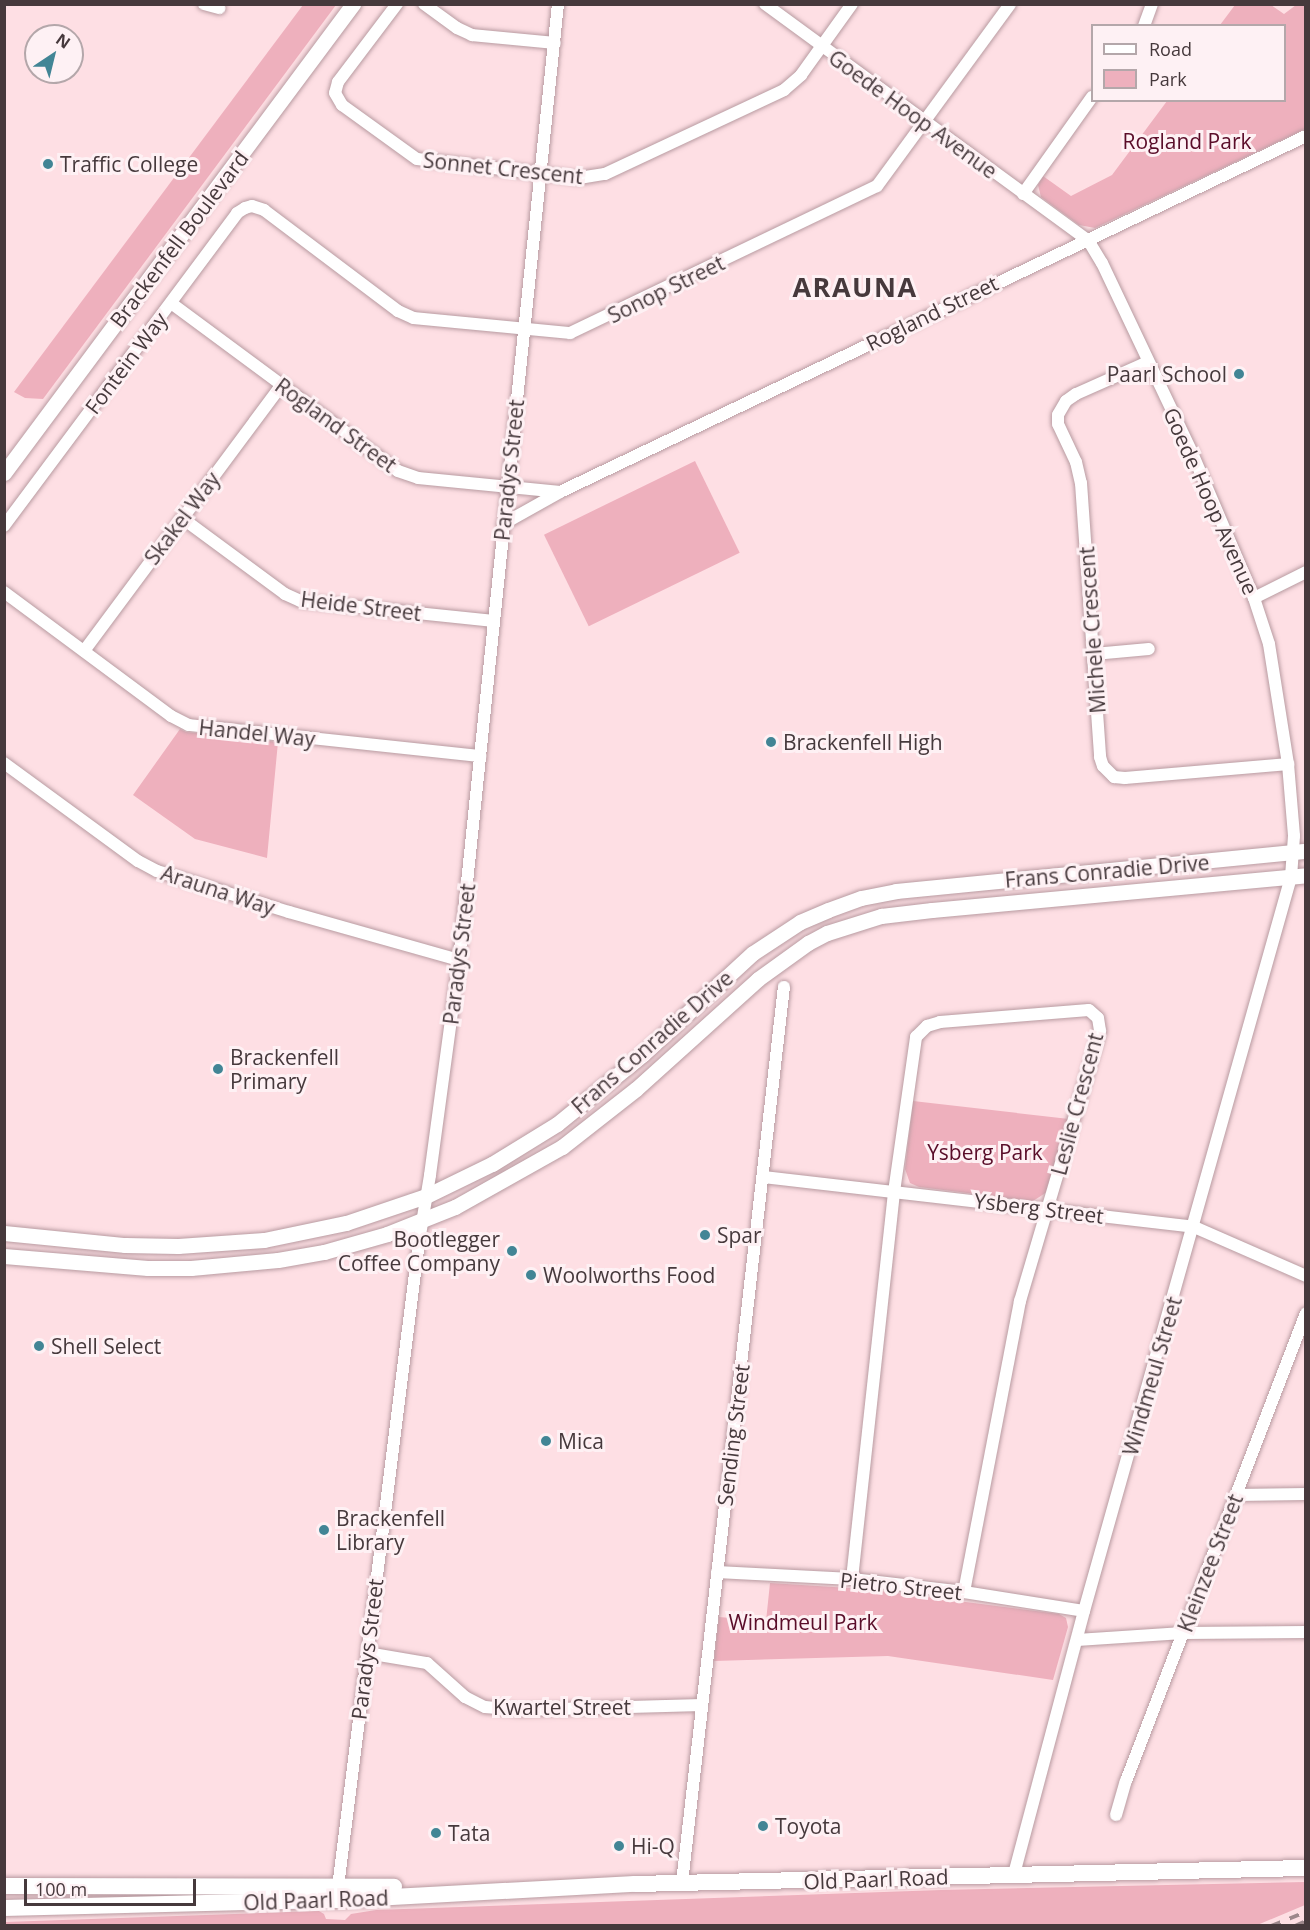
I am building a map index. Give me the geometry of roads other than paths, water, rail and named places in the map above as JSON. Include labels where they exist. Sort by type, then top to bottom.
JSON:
[{"type":"main road","name":"Old Paarl Road","points":[[4,1908],[417,1888],[446,1892],[682,1883],[1305,1868]]},
{"type":"main road","name":"Old Paarl Road","points":[[4,1886],[337,1893]]},
{"type":"street","points":[[204,4],[219,8]]},
{"type":"street","name":"Brackenfell Boulevard","points":[[4,473],[353,4]]},
{"type":"street","name":"Sonnet Crescent","points":[[397,4],[338,82],[336,99],[417,159],[593,178],[617,169],[784,90],[801,75],[852,4]]},
{"type":"street","points":[[424,4],[472,35],[555,43]]},
{"type":"street","name":"Paradys Street","points":[[337,1893],[422,1220],[459,960],[558,4]]},
{"type":"street","name":"Goede Hoop Avenue","points":[[765,4],[1088,240],[1102,263],[1233,543],[1254,598],[1269,644],[1288,764],[1300,852],[1298,876]]},
{"type":"street","name":"Sonop Street","points":[[252,206],[264,210],[408,315],[524,330],[560,333],[577,331],[865,194],[885,178],[1010,4]]},
{"type":"street","points":[[1145,24],[1152,4]]},
{"type":"street","points":[[1023,194],[1091,98]]},
{"type":"street","name":"Rogland Street","points":[[503,524],[560,492],[1305,136]]},
{"type":"street","name":"Fontein Way","points":[[4,526],[237,213],[252,206]]},
{"type":"street","name":"Rogland Street","points":[[171,303],[385,463],[408,475],[560,492]]},
{"type":"street","name":"Michele Crescent","points":[[1148,362],[1076,394],[1066,401],[1058,415],[1058,424],[1076,462],[1081,483],[1100,757],[1103,766],[1114,777],[1288,764]]},
{"type":"street","name":"Skakel Way","points":[[84,651],[281,386]]},
{"type":"street","name":"Heide Street","points":[[182,518],[285,594],[301,601],[493,621]]},
{"type":"street","points":[[1254,598],[1305,572]]},
{"type":"street","name":"Handel Way","points":[[4,592],[171,716],[195,727],[480,756]]},
{"type":"street","points":[[1094,654],[1149,649]]},
{"type":"street","name":"Arauna Way","points":[[4,763],[138,861],[157,871],[289,912],[459,960]]},
{"type":"street","name":"Frans Conradie Drive","points":[[4,1233],[125,1245],[219,1244],[300,1234],[346,1223],[426,1196],[492,1164],[557,1124],[643,1054],[753,953],[800,922],[828,910],[861,898],[896,891],[1300,852]]},
{"type":"street","name":"Frans Conradie Drive","points":[[4,1256],[148,1268],[230,1266],[324,1252],[387,1234],[481,1193],[562,1147],[636,1089],[758,979],[799,948],[827,933],[881,916],[1298,876]]},
{"type":"street","name":"Windmeul Street","points":[[1014,1875],[1084,1611],[1298,876]]},
{"type":"street","name":"Sending Street","points":[[682,1883],[784,987]]},
{"type":"street","name":"Leslie Crescent","points":[[852,1579],[894,1192],[913,1046],[920,1031],[940,1022],[1089,1010],[1098,1018],[1100,1031],[1011,1338],[964,1592]]},
{"type":"street","name":"Ysberg Street","points":[[763,1177],[1194,1227],[1305,1276]]},
{"type":"street","name":"Kleinzee Street","points":[[1116,1815],[1126,1781],[1305,1313]]},
{"type":"street","points":[[1236,1495],[1305,1494]]},
{"type":"street","name":"Pietro Street","points":[[717,1572],[852,1579],[964,1592],[1084,1611]]},
{"type":"street","points":[[1077,1640],[1183,1633],[1305,1632]]},
{"type":"street","name":"Kwartel Street","points":[[367,1653],[428,1663],[465,1697],[485,1707],[520,1710],[702,1705]]},
{"type":"railway","points":[[1271,1926],[1306,1912]]},
{"type":"railway","points":[[1295,1926],[1306,1921]]},
{"type":"place","name":"Traffic College","points":[[48,164]]},
{"type":"place","name":"Paarl School","points":[[1239,374]]},
{"type":"place","name":"Brackenfell High","points":[[771,742]]},
{"type":"place","name":"Brackenfell Primary","points":[[218,1069]]},
{"type":"place","name":"Spar","points":[[705,1235]]},
{"type":"place","name":"Bootlegger Coffee Company","points":[[512,1251]]},
{"type":"place","name":"Woolworths Food","points":[[531,1275]]},
{"type":"place","name":"Shell Select","points":[[39,1346]]},
{"type":"place","name":"Mica","points":[[546,1441]]},
{"type":"place","name":"Brackenfell Library","points":[[324,1530]]},
{"type":"place","name":"Toyota","points":[[763,1826]]},
{"type":"place","name":"Tata","points":[[436,1833]]},
{"type":"place","name":"Hi-Q","points":[[619,1846]]},
{"type":"district","name":"ARAUNA","points":[[855,287]]},
{"type":"park label","name":"Rogland Park","points":[[1187,141]]},
{"type":"park label","name":"Ysberg Park","points":[[985,1152]]},
{"type":"park label","name":"Windmeul Park","points":[[803,1622]]}]
